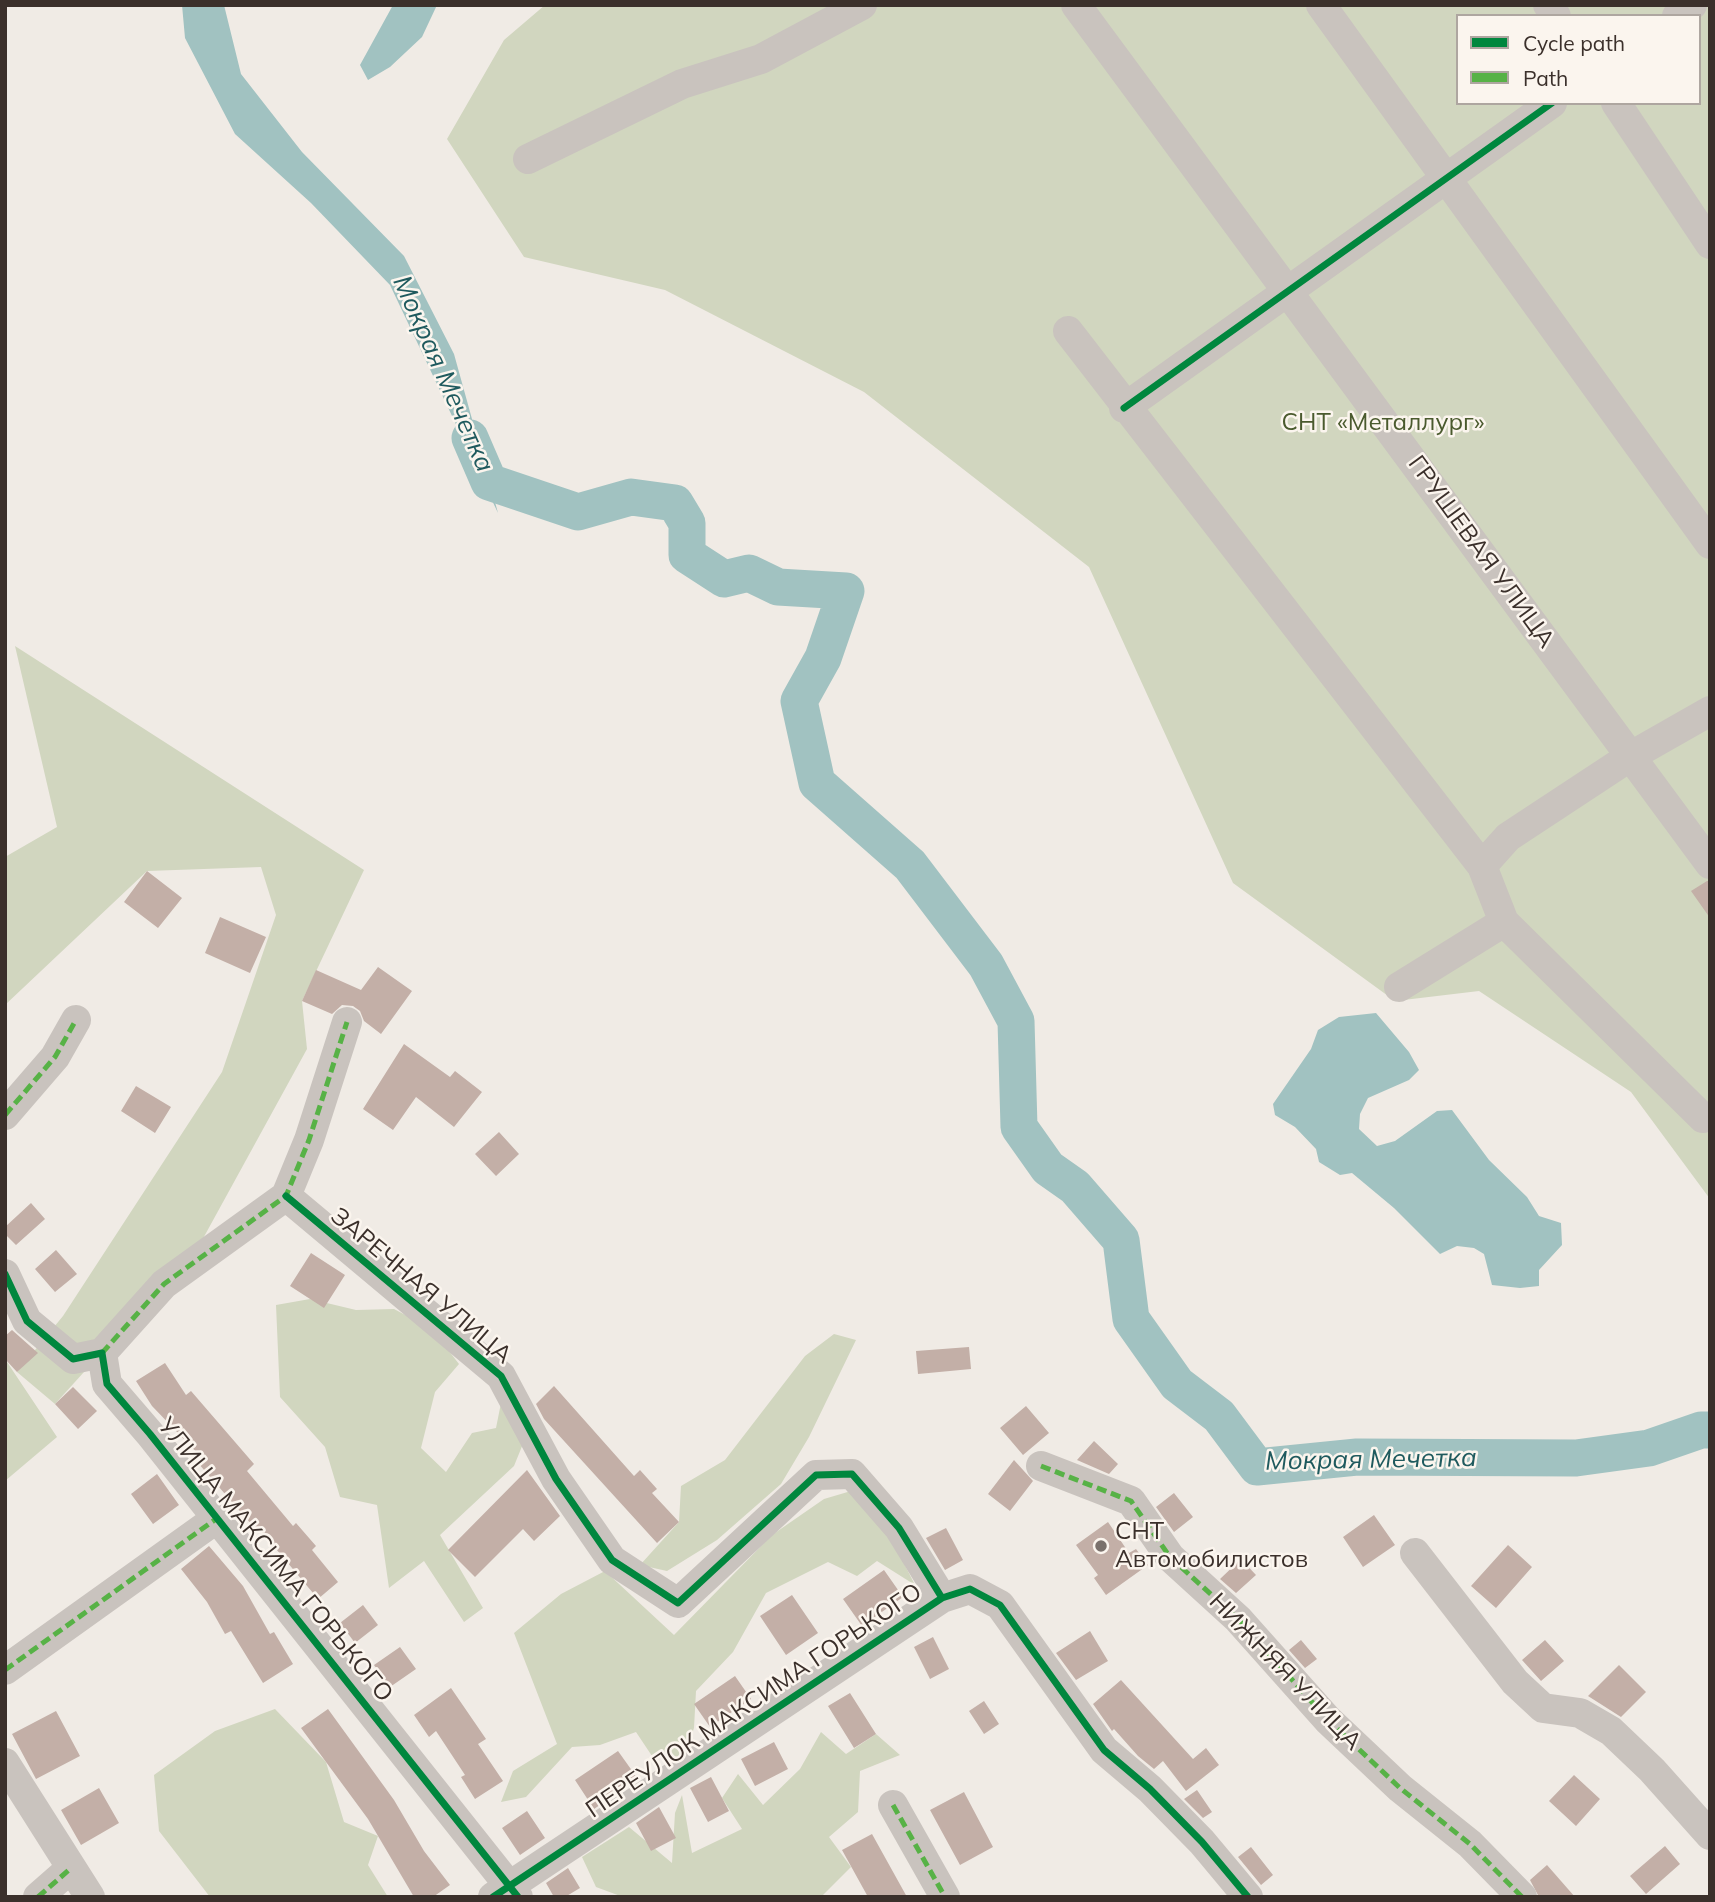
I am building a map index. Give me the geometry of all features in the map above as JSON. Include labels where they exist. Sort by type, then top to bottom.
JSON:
[{"type":"street","points":[[528,159],[682,84],[761,59],[862,5]]},
{"type":"street","name":"ГРУШЕВАЯ УЛИЦА","points":[[1076,5],[1710,864]]},
{"type":"street","points":[[1321,5],[1710,544]]},
{"type":"street","points":[[1124,408],[1549,105]]},
{"type":"street","points":[[1617,105],[1710,244]]},
{"type":"street","points":[[1068,331],[1124,408],[1482,866],[1504,922],[1703,1118]]},
{"type":"street","points":[[1482,866],[1508,837],[1631,756],[1710,711]]},
{"type":"street","points":[[1399,987],[1504,922]]},
{"type":"street","points":[[5,1115],[55,1057],[76,1020]]},
{"type":"street","points":[[5,1274],[27,1321],[73,1359],[102,1353],[164,1284],[286,1196],[309,1140],[347,1022]]},
{"type":"street","name":"ЗАРЕЧНАЯ УЛИЦА","points":[[286,1196],[501,1376],[556,1479],[612,1560],[678,1603],[816,1475],[852,1474],[899,1528],[942,1598]]},
{"type":"street","name":"УЛИЦА МАКСИМА ГОРЬКОГО","points":[[102,1353],[107,1384],[216,1519],[507,1893]]},
{"type":"street","name":"НИЖНЯЯ УЛИЦА","points":[[1041,1466],[1131,1501],[1170,1557],[1238,1619],[1328,1720],[1400,1788],[1470,1844],[1522,1897]]},
{"type":"street","points":[[5,1670],[216,1519]]},
{"type":"street","points":[[1415,1553],[1515,1682],[1543,1708],[1580,1713],[1611,1731],[1652,1770],[1710,1835]]},
{"type":"street","name":"ПЕРЕУЛОК МАКСИМА ГОРЬКОГО","points":[[507,1893],[942,1598],[970,1589],[1000,1605],[1104,1750],[1150,1789],[1202,1842],[1248,1897]]},
{"type":"street","points":[[5,1763],[90,1897]]},
{"type":"street","points":[[893,1805],[945,1897]]},
{"type":"street","points":[[38,1897],[70,1869]]},
{"type":"green space","name":"СНТ «Металлург»","points":[[545,5],[1710,5],[1710,1199],[1631,1092],[1479,991],[1395,1001],[1233,883],[1089,567],[864,392],[665,290],[524,257],[447,139],[504,40]]},
{"type":"green space","points":[[15,646],[364,870],[302,1001],[307,1049],[200,1244],[55,1404],[17,1372],[63,1316],[222,1072],[276,915],[261,867],[147,871],[5,1005],[5,857],[57,827]]},
{"type":"green space","points":[[310,1299],[356,1310],[394,1309],[432,1329],[459,1364],[435,1392],[421,1448],[446,1472],[472,1433],[496,1428],[501,1403],[529,1429],[514,1466],[440,1535],[483,1608],[464,1622],[424,1561],[389,1588],[377,1505],[340,1497],[325,1447],[280,1397],[276,1305]]},
{"type":"green space","points":[[834,1334],[856,1340],[809,1437],[781,1484],[717,1540],[667,1571],[640,1565],[679,1522],[681,1486],[725,1460],[805,1356]]},
{"type":"green space","points":[[5,1359],[57,1437],[5,1481]]},
{"type":"green space","points":[[851,1491],[889,1534],[915,1585],[877,1561],[857,1576],[828,1562],[766,1593],[733,1652],[696,1691],[694,1728],[684,1757],[652,1756],[636,1732],[600,1745],[572,1747],[526,1797],[501,1802],[513,1771],[557,1744],[514,1633],[561,1594],[605,1571],[674,1635],[772,1535],[824,1499]]},
{"type":"green space","points":[[275,1709],[326,1762],[344,1822],[378,1836],[368,1865],[388,1897],[210,1897],[159,1831],[154,1775],[215,1731]]},
{"type":"green space","points":[[821,1732],[846,1754],[876,1734],[900,1755],[860,1771],[858,1812],[829,1837],[851,1867],[821,1897],[623,1897],[596,1887],[582,1857],[629,1827],[672,1863],[675,1813],[682,1795],[692,1853],[742,1829],[722,1798],[738,1774],[763,1805],[800,1769]]},
{"type":"water","points":[[182,5],[224,5],[241,74],[302,152],[404,256],[454,354],[498,513],[390,285],[311,203],[235,134],[185,38]]},
{"type":"water","points":[[393,5],[437,5],[422,37],[390,67],[368,80],[360,65]]},
{"type":"water","points":[[1376,1013],[1409,1052],[1419,1070],[1409,1080],[1368,1098],[1360,1114],[1359,1129],[1377,1146],[1395,1141],[1437,1111],[1452,1110],[1489,1160],[1527,1197],[1539,1216],[1561,1223],[1562,1245],[1539,1270],[1539,1286],[1520,1288],[1492,1285],[1484,1254],[1474,1248],[1457,1246],[1440,1254],[1394,1208],[1352,1173],[1340,1175],[1319,1162],[1316,1149],[1295,1127],[1275,1115],[1273,1104],[1311,1049],[1318,1030],[1339,1017]]},
{"type":"building","points":[[147,871],[182,898],[158,928],[124,902]]},
{"type":"building","points":[[1710,881],[1710,918],[1691,891]]},
{"type":"building","points":[[220,917],[266,937],[250,973],[205,953]]},
{"type":"building","points":[[378,967],[412,991],[381,1034],[364,1021],[360,1011],[353,1006],[342,1005],[332,1014],[302,1001],[316,970],[361,990]]},
{"type":"building","points":[[404,1044],[450,1077],[455,1071],[482,1092],[454,1127],[416,1097],[393,1130],[363,1109]]},
{"type":"building","points":[[136,1086],[171,1107],[155,1133],[121,1111]]},
{"type":"building","points":[[499,1132],[519,1154],[496,1176],[475,1154]]},
{"type":"building","points":[[31,1203],[45,1219],[16,1245],[5,1234],[5,1227]]},
{"type":"building","points":[[56,1250],[77,1274],[55,1292],[35,1269]]},
{"type":"building","points":[[311,1253],[345,1275],[324,1308],[290,1286]]},
{"type":"building","points":[[12,1330],[38,1353],[17,1372],[5,1359],[5,1336]]},
{"type":"building","points":[[969,1347],[971,1369],[918,1374],[916,1351]]},
{"type":"building","points":[[165,1363],[186,1395],[191,1391],[254,1464],[247,1471],[293,1526],[296,1523],[316,1546],[312,1550],[338,1582],[318,1599],[261,1531],[259,1533],[198,1463],[203,1459],[152,1406],[136,1381]]},
{"type":"building","points":[[554,1386],[634,1476],[640,1470],[657,1489],[652,1493],[679,1522],[657,1543],[544,1419],[536,1404]]},
{"type":"building","points":[[73,1387],[97,1411],[78,1429],[55,1404]]},
{"type":"building","points":[[1026,1406],[1049,1433],[1023,1455],[1000,1428]]},
{"type":"building","points":[[1094,1441],[1118,1464],[1109,1474],[1077,1460]]},
{"type":"building","points":[[1014,1460],[1033,1481],[1010,1511],[988,1494]]},
{"type":"building","points":[[527,1470],[560,1516],[534,1541],[523,1529],[475,1577],[448,1550]]},
{"type":"building","points":[[157,1474],[179,1505],[153,1524],[131,1494]]},
{"type":"building","points":[[1174,1493],[1193,1517],[1174,1532],[1156,1507]]},
{"type":"building","points":[[1374,1515],[1395,1545],[1363,1567],[1343,1537]]},
{"type":"building","points":[[1108,1522],[1129,1553],[1136,1549],[1148,1565],[1106,1595],[1094,1578],[1098,1575],[1076,1545]]},
{"type":"building","points":[[946,1528],[963,1560],[945,1570],[926,1538]]},
{"type":"building","points":[[1508,1545],[1532,1567],[1496,1608],[1471,1586]]},
{"type":"building","points":[[209,1546],[243,1586],[270,1634],[274,1632],[293,1664],[263,1683],[231,1631],[225,1634],[207,1602],[181,1569]]},
{"type":"building","points":[[1241,1559],[1256,1575],[1236,1593],[1220,1579]]},
{"type":"building","points":[[884,1570],[903,1597],[862,1626],[843,1599]]},
{"type":"building","points":[[792,1595],[818,1633],[786,1655],[760,1616]]},
{"type":"building","points":[[363,1605],[378,1625],[355,1643],[340,1623]]},
{"type":"building","points":[[1090,1631],[1108,1661],[1076,1680],[1056,1653]]},
{"type":"building","points":[[933,1637],[949,1669],[930,1679],[914,1647]]},
{"type":"building","points":[[1301,1640],[1317,1659],[1305,1668],[1289,1650]]},
{"type":"building","points":[[1545,1640],[1564,1661],[1541,1681],[1522,1660]]},
{"type":"building","points":[[400,1647],[416,1669],[390,1687],[374,1665]]},
{"type":"building","points":[[1619,1665],[1646,1692],[1621,1717],[1588,1696]]},
{"type":"building","points":[[735,1676],[751,1699],[710,1727],[694,1704]]},
{"type":"building","points":[[1121,1680],[1193,1759],[1206,1748],[1219,1765],[1186,1791],[1163,1761],[1154,1769],[1138,1756],[1114,1729],[1112,1731],[1093,1704]]},
{"type":"building","points":[[451,1688],[486,1739],[478,1744],[503,1781],[475,1799],[461,1777],[465,1775],[436,1731],[429,1737],[414,1715]]},
{"type":"building","points":[[850,1693],[876,1734],[854,1748],[828,1706]]},
{"type":"building","points":[[984,1701],[999,1724],[984,1734],[969,1711]]},
{"type":"building","points":[[328,1709],[394,1800],[424,1851],[450,1885],[433,1897],[414,1897],[368,1819],[301,1728]]},
{"type":"building","points":[[56,1711],[80,1756],[36,1779],[12,1734]]},
{"type":"building","points":[[774,1742],[788,1769],[755,1786],[741,1759]]},
{"type":"building","points":[[618,1751],[638,1779],[594,1809],[575,1780]]},
{"type":"building","points":[[1574,1775],[1600,1799],[1576,1826],[1549,1801]]},
{"type":"building","points":[[711,1777],[729,1811],[708,1822],[690,1788]]},
{"type":"building","points":[[99,1788],[119,1823],[81,1845],[61,1810]]},
{"type":"building","points":[[1197,1790],[1212,1812],[1203,1818],[1184,1799]]},
{"type":"building","points":[[964,1792],[993,1847],[960,1865],[930,1810]]},
{"type":"building","points":[[659,1807],[676,1838],[651,1851],[636,1823]]},
{"type":"building","points":[[527,1811],[545,1838],[520,1855],[502,1828]]},
{"type":"building","points":[[872,1834],[907,1897],[868,1897],[842,1850]]},
{"type":"building","points":[[1665,1846],[1680,1864],[1646,1894],[1630,1876]]},
{"type":"building","points":[[1251,1847],[1273,1875],[1261,1885],[1238,1857]]},
{"type":"building","points":[[1547,1865],[1575,1897],[1539,1897],[1530,1880]]},
{"type":"building","points":[[568,1868],[580,1888],[565,1897],[554,1897],[546,1883]]},
{"type":"waterway","name":"Мокрая Мечетка","points":[[470,438],[489,482],[578,512],[631,497],[675,503],[687,523],[687,555],[724,579],[749,573],[778,587],[846,591],[823,658],[799,701],[817,783],[910,865],[986,965],[1016,1021],[1019,1127],[1048,1168],[1075,1187],[1121,1240],[1131,1319],[1177,1384],[1219,1416],[1257,1467],[1357,1457],[1576,1458],[1649,1448],[1701,1430],[1710,1430]]},
{"type":"marked path","points":[[5,1115],[55,1057],[76,1020]]},
{"type":"marked path","points":[[102,1353],[164,1284],[286,1196],[309,1140],[347,1022]]},
{"type":"marked path","points":[[1041,1466],[1131,1501],[1170,1557],[1238,1619],[1328,1720],[1400,1788],[1470,1844],[1522,1897]]},
{"type":"marked path","points":[[5,1670],[216,1519]]},
{"type":"marked path","points":[[893,1805],[945,1897]]},
{"type":"marked path","points":[[38,1897],[70,1869]]},
{"type":"cycle path","points":[[1124,408],[1549,105]]},
{"type":"cycle path","points":[[286,1196],[501,1376],[556,1479],[612,1560],[678,1603],[816,1475],[852,1474],[899,1528],[942,1598]]},
{"type":"cycle path","points":[[5,1274],[27,1321],[73,1359],[102,1353],[107,1384],[150,1434],[518,1897]]},
{"type":"cycle path","points":[[493,1897],[942,1598],[970,1589],[1000,1605],[1104,1750],[1150,1789],[1202,1842],[1248,1897]]},
{"type":"place","name":"СНТ Автомобилистов","points":[[1101,1546]]}]
